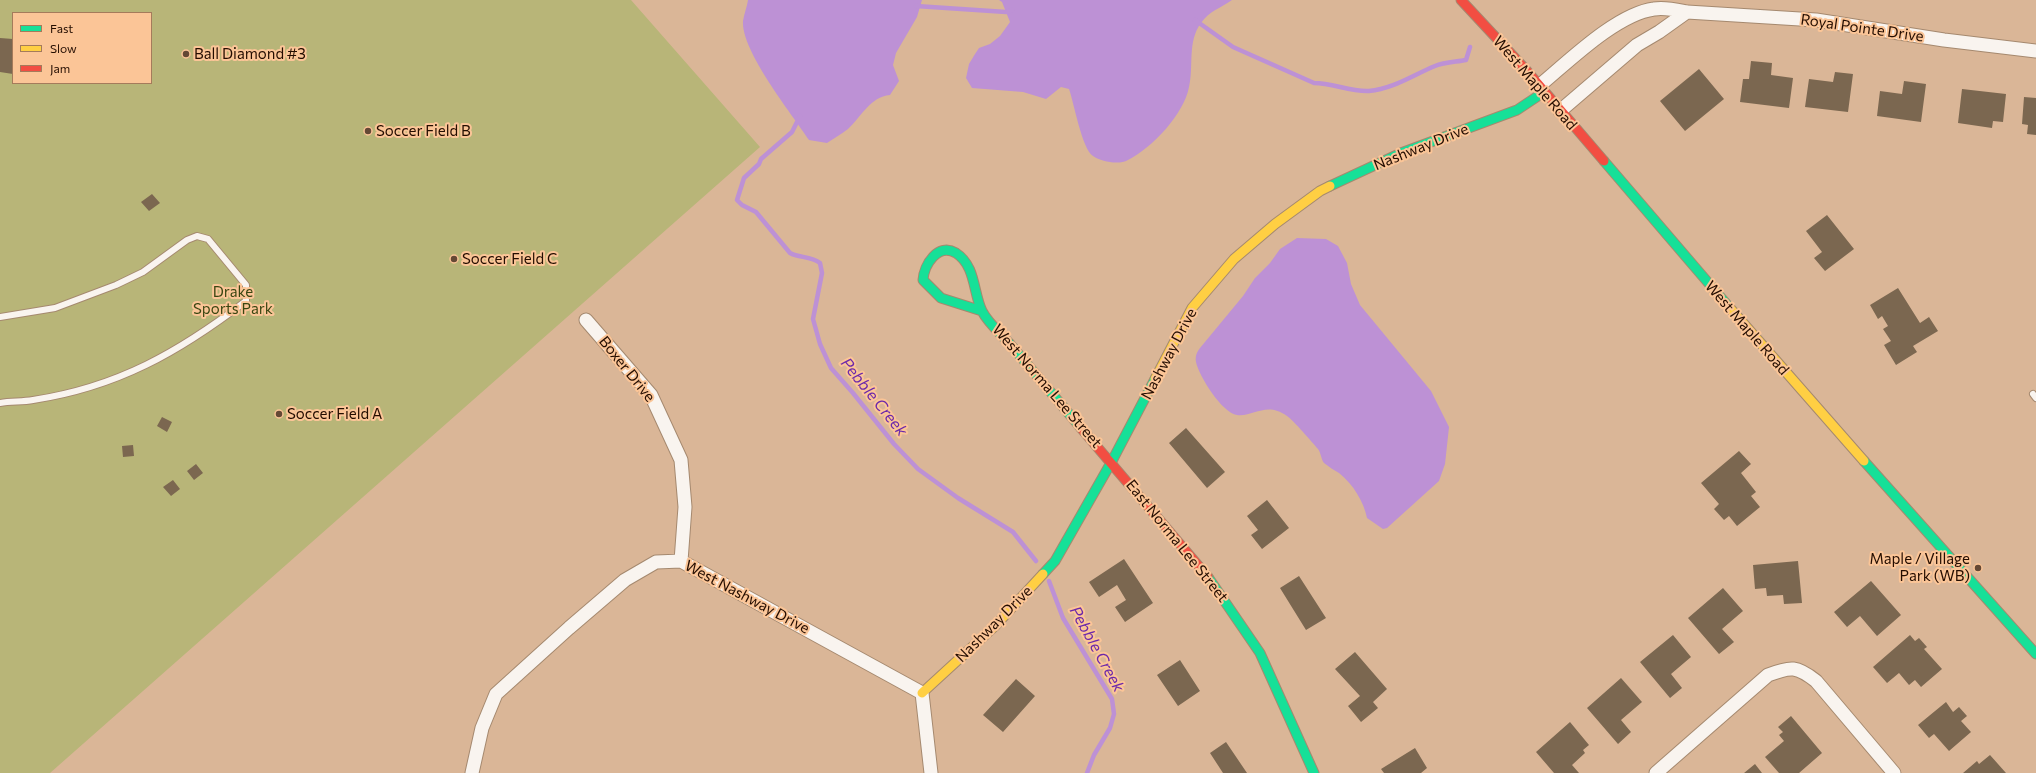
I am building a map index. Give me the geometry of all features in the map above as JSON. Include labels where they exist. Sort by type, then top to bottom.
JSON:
[{"type":"street","name":"West Maple Road","points":[[1461,0],[1542,89],[1752,334],[2036,654]]},
{"type":"street","name":"Royal Pointe Drive","points":[[1542,89],[1611,27],[1630,17],[1653,9],[1816,20],[1944,40],[2036,51]]},
{"type":"street","points":[[1560,111],[1626,53],[1687,12]]},
{"type":"street","name":"Nashway Drive","points":[[922,693],[995,626],[1055,561],[1112,462],[1192,308],[1234,259],[1275,224],[1320,191],[1401,153],[1517,110],[1542,89]]},
{"type":"street","name":"West Norma Lee Street","points":[[982,311],[942,298],[923,280],[924,268],[930,258],[940,252],[954,252],[963,258],[974,279],[982,311],[1112,462]]},
{"type":"street","name":"Boxer Drive","points":[[586,320],[651,395],[681,460],[685,507],[681,561]]},
{"type":"street","name":"East Norma Lee Street","points":[[1112,462],[1216,586],[1260,653],[1314,773]]},
{"type":"street","name":"West Nashway Drive","points":[[472,773],[482,728],[496,694],[625,580],[656,562],[681,561],[922,693]]},
{"type":"street","points":[[1656,773],[1768,675],[1785,668],[1802,670],[1816,681],[1894,773]]},
{"type":"street","points":[[922,693],[931,773]]},
{"type":"lane","points":[[0,317],[55,308],[116,285],[143,272],[187,240],[197,236],[208,239],[246,285],[246,301],[204,333],[148,365],[91,388],[32,400],[0,403]]},
{"type":"green space","name":"Drake Sports Park","points":[[0,0],[631,0],[760,147],[50,773],[0,773]]},
{"type":"shaded area","points":[[748,0],[922,0],[917,17],[896,53],[893,65],[899,81],[890,95],[877,99],[848,129],[827,143],[809,140],[780,99],[750,49],[745,34],[743,21]]},
{"type":"shaded area","points":[[999,0],[1232,0],[1208,15],[1197,30],[1192,46],[1189,87],[1181,108],[1174,119],[1157,139],[1137,155],[1124,162],[1115,163],[1097,158],[1089,152],[1085,145],[1069,89],[1061,87],[1046,99],[1023,92],[972,88],[966,78],[969,64],[979,48],[990,44],[1000,36],[1010,22],[1002,2]]},
{"type":"shaded area","points":[[1297,238],[1326,239],[1338,246],[1347,263],[1351,284],[1360,305],[1431,391],[1449,427],[1445,464],[1439,481],[1387,528],[1383,529],[1367,518],[1366,512],[1353,488],[1344,477],[1324,463],[1318,449],[1290,418],[1273,410],[1243,415],[1231,413],[1212,393],[1206,384],[1196,362],[1196,356],[1199,350],[1243,296],[1255,278],[1270,263],[1280,249]]},
{"type":"building","points":[[0,38],[12,39],[12,74],[0,72]]},
{"type":"building","points":[[1751,61],[1772,63],[1771,75],[1793,78],[1789,108],[1740,102],[1743,79],[1749,79]]},
{"type":"building","points":[[1699,69],[1724,99],[1685,131],[1660,101]]},
{"type":"building","points":[[1835,72],[1853,74],[1848,112],[1805,107],[1809,79],[1833,82]]},
{"type":"building","points":[[1904,81],[1926,84],[1921,122],[1877,116],[1880,91],[1902,94]]},
{"type":"building","points":[[1962,89],[2006,94],[2003,122],[1993,121],[1992,128],[1958,123]]},
{"type":"building","points":[[2024,97],[2036,98],[2036,135],[2027,134],[2028,125],[2022,124]]},
{"type":"building","points":[[152,194],[160,203],[149,211],[141,202]]},
{"type":"building","points":[[1827,215],[1854,249],[1825,271],[1814,258],[1822,252],[1806,231]]},
{"type":"building","points":[[1898,288],[1920,323],[1929,317],[1938,331],[1913,346],[1917,352],[1896,365],[1884,345],[1891,341],[1883,329],[1888,326],[1882,316],[1878,319],[1870,305]]},
{"type":"building","points":[[162,417],[172,422],[167,432],[157,426]]},
{"type":"building","points":[[1186,428],[1225,472],[1207,488],[1169,443]]},
{"type":"building","points":[[133,445],[134,456],[123,457],[122,446]]},
{"type":"building","points":[[1739,451],[1751,464],[1741,473],[1756,492],[1751,496],[1760,507],[1737,526],[1729,516],[1724,520],[1714,509],[1719,504],[1701,483]]},
{"type":"building","points":[[196,464],[203,473],[194,480],[187,471]]},
{"type":"building","points":[[173,480],[180,489],[171,496],[163,487]]},
{"type":"building","points":[[1267,500],[1289,528],[1262,549],[1251,535],[1258,530],[1247,516]]},
{"type":"building","points":[[1124,559],[1153,603],[1125,622],[1115,607],[1126,600],[1117,585],[1099,597],[1089,582]]},
{"type":"building","points":[[1798,561],[1802,603],[1784,604],[1783,595],[1767,596],[1766,588],[1755,589],[1753,565]]},
{"type":"building","points":[[1299,576],[1326,618],[1306,630],[1280,588]]},
{"type":"building","points":[[1871,581],[1901,615],[1877,636],[1860,616],[1847,627],[1834,612]]},
{"type":"building","points":[[1723,588],[1743,611],[1722,629],[1734,642],[1719,654],[1688,618]]},
{"type":"building","points":[[1673,635],[1691,657],[1671,674],[1682,688],[1670,698],[1640,662]]},
{"type":"building","points":[[1910,635],[1915,641],[1919,638],[1927,647],[1924,649],[1942,669],[1921,687],[1915,680],[1909,685],[1899,673],[1887,683],[1873,667]]},
{"type":"building","points":[[1355,652],[1387,689],[1373,702],[1378,708],[1361,722],[1348,706],[1360,696],[1335,669]]},
{"type":"building","points":[[1180,660],[1200,691],[1178,706],[1157,675]]},
{"type":"building","points":[[1621,678],[1642,702],[1621,720],[1631,732],[1618,744],[1587,708]]},
{"type":"building","points":[[1016,679],[1035,696],[1003,732],[983,715]]},
{"type":"building","points":[[1946,702],[1953,712],[1959,707],[1967,716],[1961,721],[1971,732],[1949,751],[1934,734],[1929,738],[1918,725]]},
{"type":"building","points":[[1791,716],[1822,753],[1799,773],[1779,773],[1765,757],[1784,741],[1779,735],[1783,732],[1778,727]]},
{"type":"building","points":[[1570,722],[1589,745],[1583,750],[1585,753],[1572,765],[1579,773],[1554,773],[1536,752]]},
{"type":"building","points":[[1226,742],[1247,773],[1223,773],[1210,753]]},
{"type":"building","points":[[1415,748],[1427,768],[1421,773],[1384,773],[1381,769]]},
{"type":"building","points":[[1990,755],[2006,773],[1963,773],[1977,761],[1979,764]]},
{"type":"building","points":[[1755,764],[1762,773],[1744,773]]},
{"type":"waterway","name":"Pebble Creek","points":[[916,6],[1006,12],[1012,10]]},
{"type":"waterway","name":"Pebble Creek","points":[[1195,20],[1233,47],[1314,83],[1328,84],[1362,91],[1386,88],[1439,65],[1466,60],[1470,47]]},
{"type":"waterway","name":"Pebble Creek","points":[[800,116],[792,132],[761,159],[759,164],[744,178],[737,200],[742,205],[756,212],[790,253],[813,259],[820,263],[822,273],[813,319],[820,344],[831,368],[894,444],[918,469],[958,498],[1013,532],[1036,561]]},
{"type":"waterway","name":"Pebble Creek","points":[[1049,581],[1063,618],[1112,699],[1114,714],[1110,728],[1094,755],[1087,773]]},
{"type":"traffic: fast","points":[[1330,186],[1401,153],[1517,110],[1544,92]]},
{"type":"traffic: fast","points":[[1604,161],[1729,307]]},
{"type":"traffic: fast","points":[[982,311],[941,298],[923,280],[926,268],[933,257],[943,250],[949,250],[962,258],[971,272],[982,311],[991,324],[1010,344],[1081,428]]},
{"type":"traffic: fast","points":[[1043,574],[1055,561],[1112,461],[1155,379]]},
{"type":"traffic: fast","points":[[1864,461],[2036,654]]},
{"type":"traffic: fast","points":[[1208,577],[1260,653],[1314,773]]},
{"type":"traffic: slow","points":[[1155,379],[1192,308],[1234,259],[1275,224],[1320,191],[1330,186]]},
{"type":"traffic: slow","points":[[1729,307],[1864,461]]},
{"type":"traffic: slow","points":[[922,693],[995,626],[1043,574]]},
{"type":"traffic: jam","points":[[1461,0],[1527,71],[1604,161]]},
{"type":"traffic: jam","points":[[1081,428],[1208,577]]},
{"type":"place","name":"Ball Diamond #3","points":[[186,54]]},
{"type":"place","name":"Soccer Field B","points":[[368,131]]},
{"type":"place","name":"Soccer Field C","points":[[454,259]]},
{"type":"place","name":"Soccer Field A","points":[[279,414]]},
{"type":"place","name":"Maple / Village Park (WB)","points":[[1978,568]]}]
